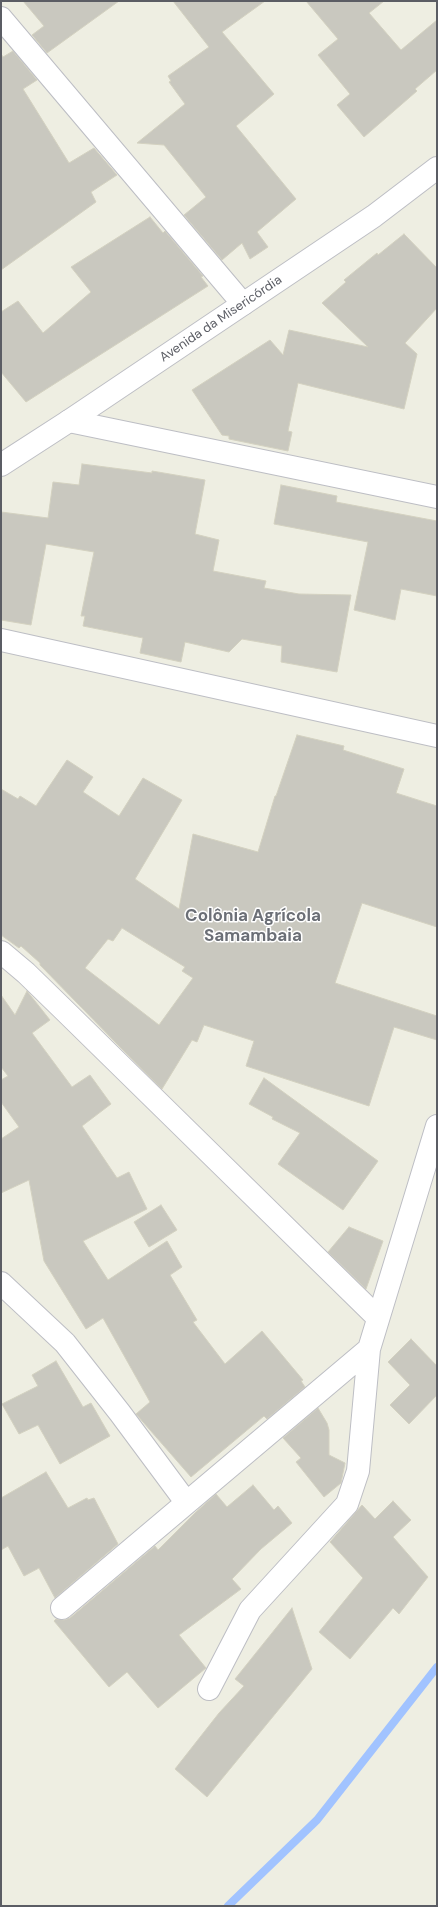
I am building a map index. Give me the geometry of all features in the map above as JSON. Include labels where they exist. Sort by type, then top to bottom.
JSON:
[{"type":"street","points":[[1,18],[243,304]]},
{"type":"street","name":"Avenida da Misericórdia","points":[[1,465],[69,422],[374,216],[437,168]]},
{"type":"street","points":[[69,422],[437,497]]},
{"type":"street","points":[[1,640],[437,736]]},
{"type":"street","points":[[1,952],[26,973],[378,1318]]},
{"type":"street","points":[[210,1689],[250,1610],[347,1504],[358,1471],[369,1349],[437,1126]]},
{"type":"street","points":[[1,1282],[65,1343],[120,1413],[186,1502]]},
{"type":"street","points":[[62,1608],[369,1349]]},
{"type":"building","points":[[23,1],[119,1],[47,53],[32,35],[44,26]]},
{"type":"building","points":[[173,1],[265,1],[222,32],[274,94],[236,126],[296,199],[257,232],[268,247],[250,259],[242,243],[222,260],[184,215],[206,197],[164,145],[137,143],[185,104],[169,82],[171,81],[168,76],[209,47]]},
{"type":"building","points":[[306,1],[384,1],[369,13],[401,50],[437,20],[437,70],[415,89],[417,91],[364,137],[337,105],[350,94],[318,55],[338,39]]},
{"type":"building","points":[[13,51],[37,80],[23,89],[69,163],[94,148],[117,175],[91,192],[96,202],[1,270],[1,54],[3,57]]},
{"type":"building","points":[[150,217],[163,233],[165,231],[203,276],[201,277],[208,286],[26,402],[1,372],[1,312],[18,301],[43,333],[91,292],[71,267]]},
{"type":"building","points":[[404,234],[437,268],[437,308],[405,343],[417,354],[404,409],[298,383],[288,431],[292,432],[288,451],[229,439],[229,436],[222,435],[192,390],[270,340],[283,355],[289,330],[368,347],[322,303],[346,282],[344,280],[377,253],[378,255]]},
{"type":"building","points":[[82,464],[152,473],[152,471],[205,480],[195,534],[219,540],[213,571],[266,581],[264,588],[299,594],[351,595],[337,672],[281,662],[282,646],[242,639],[229,652],[185,642],[181,662],[140,653],[143,638],[83,626],[85,616],[81,616],[94,552],[46,544],[31,625],[1,620],[1,512],[48,518],[53,482],[79,485]]},
{"type":"building","points":[[281,485],[337,496],[336,502],[437,521],[437,596],[401,589],[395,620],[354,610],[368,542],[274,524]]},
{"type":"building","points":[[297,735],[344,746],[343,750],[404,769],[396,793],[437,806],[437,927],[362,903],[335,983],[437,1016],[437,1040],[394,1027],[369,1106],[246,1066],[254,1041],[204,1025],[197,1042],[192,1040],[162,1089],[40,965],[40,963],[21,946],[19,948],[1,935],[1,789],[18,799],[20,796],[36,806],[67,760],[93,777],[83,792],[119,816],[143,778],[182,800],[135,879],[179,909],[193,834],[258,852]],"holes":[[[122,928],[185,967],[182,971],[193,978],[159,1025],[85,968],[108,939],[113,941]]]},
{"type":"building","points":[[27,991],[50,1020],[32,1033],[72,1087],[90,1075],[111,1104],[82,1126],[117,1178],[129,1172],[147,1209],[83,1241],[108,1280],[167,1241],[182,1267],[170,1275],[197,1320],[193,1322],[225,1364],[262,1331],[303,1380],[301,1381],[305,1387],[267,1419],[264,1416],[191,1477],[136,1414],[150,1402],[103,1318],[86,1329],[44,1261],[29,1180],[1,1193],[1,1139],[19,1127],[1,1102],[1,1080],[8,1076],[1,1067],[1,995],[15,1015]]},
{"type":"building","points":[[264,1078],[378,1161],[343,1210],[278,1164],[300,1133],[272,1119],[273,1117],[249,1104]]},
{"type":"building","points":[[161,1205],[177,1230],[149,1247],[134,1222]]},
{"type":"building","points":[[349,1227],[383,1241],[366,1289],[328,1252]]},
{"type":"building","points":[[411,1339],[437,1366],[437,1395],[409,1424],[390,1405],[410,1385],[388,1362]]},
{"type":"building","points":[[56,1361],[83,1407],[91,1403],[110,1436],[60,1464],[38,1425],[19,1434],[2,1404],[38,1386],[32,1375]]},
{"type":"building","points":[[318,1408],[327,1423],[329,1430],[329,1455],[345,1463],[341,1483],[324,1497],[296,1462],[301,1458],[283,1438]]},
{"type":"building","points":[[46,1472],[68,1508],[87,1498],[88,1500],[94,1498],[118,1544],[55,1598],[39,1568],[24,1576],[8,1546],[1,1550],[1,1498]]},
{"type":"building","points":[[253,1485],[274,1510],[278,1506],[292,1523],[261,1549],[232,1579],[241,1589],[179,1635],[206,1668],[158,1708],[127,1672],[109,1687],[54,1621],[56,1619],[64,1620],[70,1618],[155,1546],[158,1550],[216,1494],[227,1507]]},
{"type":"building","points":[[393,1501],[411,1520],[393,1537],[428,1577],[399,1614],[393,1608],[350,1659],[319,1632],[363,1578],[330,1542],[362,1505],[375,1519]]},
{"type":"building","points":[[292,1608],[312,1669],[207,1797],[175,1769],[219,1713],[244,1686],[235,1679]]},
{"type":"waterway","points":[[228,1906],[317,1820],[437,1667]]},
{"type":"district","name":"Colônia Agrícola Samambaia","points":[[253,927]]}]
